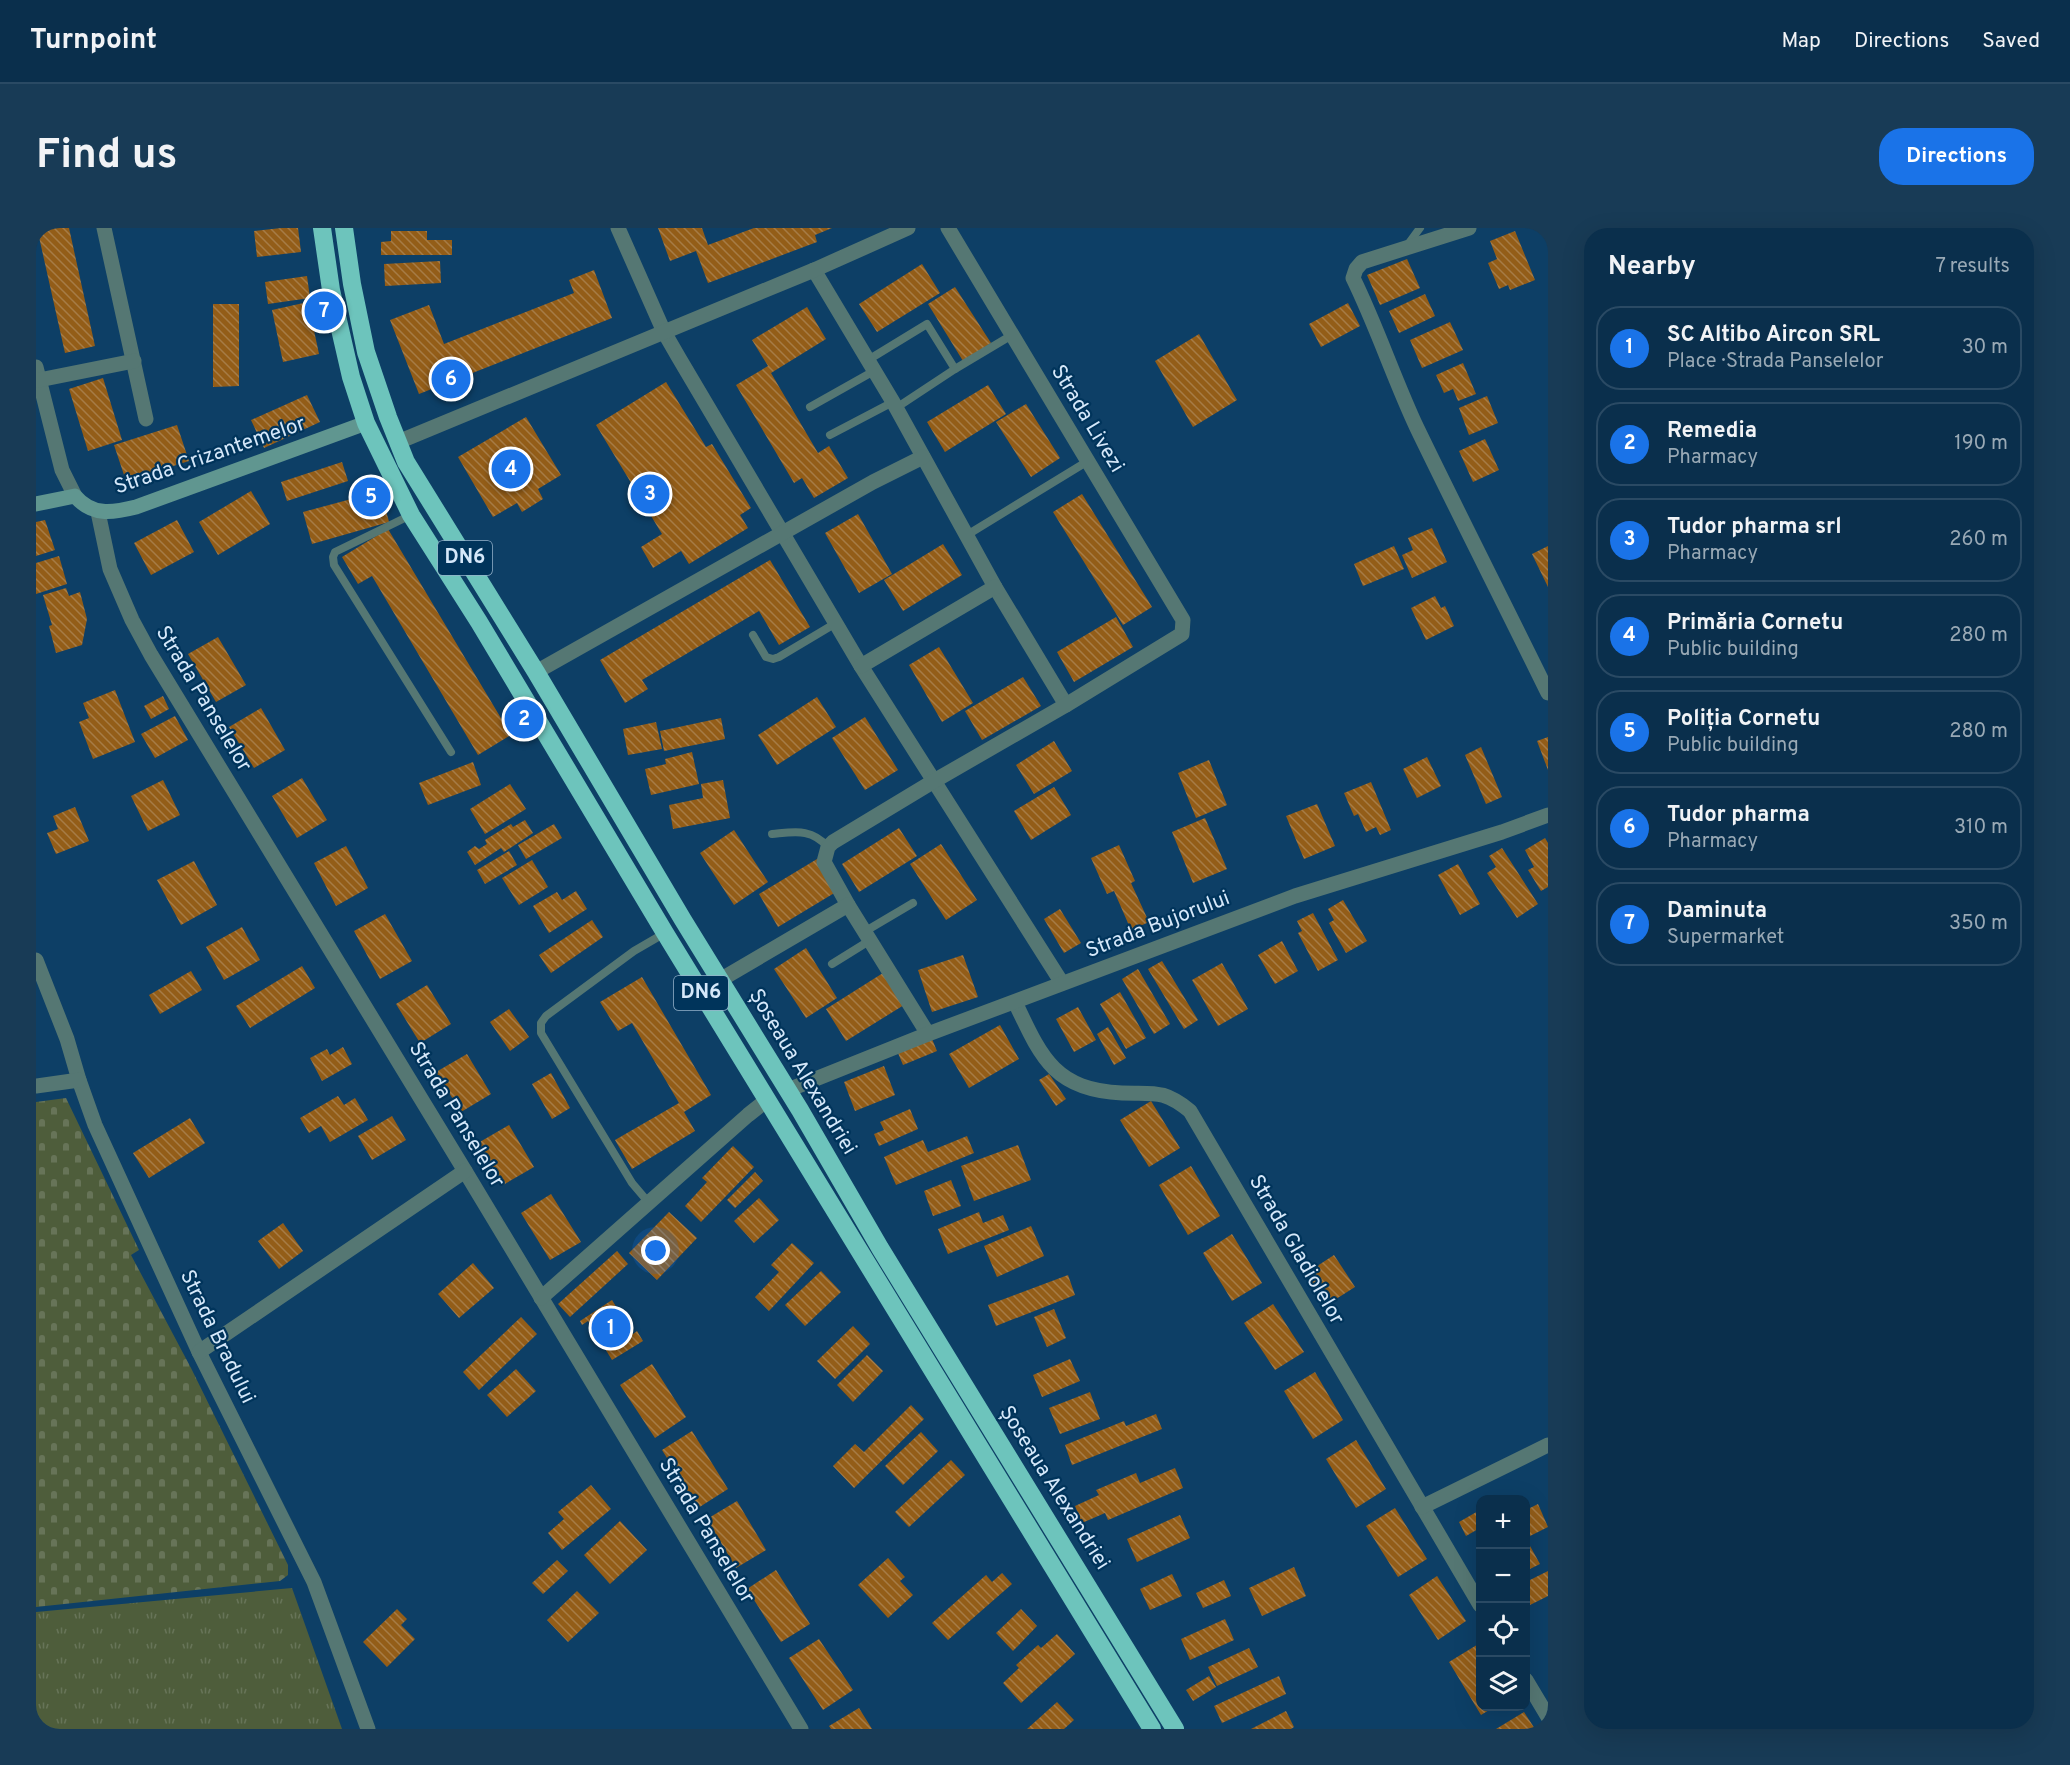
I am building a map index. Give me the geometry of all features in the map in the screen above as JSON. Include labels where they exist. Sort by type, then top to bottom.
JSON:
[{"type":"highway","name":"Șoseaua Alexandriei","points":[[322,228],[340,336],[366,423],[411,515],[1152,1729]]},
{"type":"highway","name":"Șoseaua Alexandriei","points":[[344,228],[352,284],[366,352],[406,462],[536,672],[788,1090],[880,1248],[1175,1729]]},
{"type":"street","points":[[104,228],[146,419]]},
{"type":"street","points":[[618,228],[664,332],[861,666],[1062,983]]},
{"type":"street","points":[[398,442],[814,270],[908,228]]},
{"type":"street","name":"Strada Livezi","points":[[948,228],[1183,620],[1182,634],[1066,705]]},
{"type":"street","points":[[1469,228],[1362,262],[1353,278],[1416,426],[1457,513],[1548,693]]},
{"type":"street","points":[[814,270],[1066,705],[934,781],[828,847],[824,862],[866,937],[928,1034]]},
{"type":"street","points":[[36,504],[75,496],[62,470],[38,374],[134,361]]},
{"type":"street","name":"Strada Crizantemelor","points":[[75,496],[82,505],[98,512],[136,507],[366,423]]},
{"type":"street","points":[[536,672],[873,482],[923,457]]},
{"type":"street","name":"Strada Panselelor","points":[[98,512],[110,569],[132,620],[801,1729]]},
{"type":"street","points":[[861,666],[996,587]]},
{"type":"street","name":"Strada Bujorului","points":[[788,1090],[928,1034],[1295,896],[1548,816]]},
{"type":"street","points":[[720,980],[848,905]]},
{"type":"street","name":"Strada Bradului","points":[[36,960],[67,1039],[95,1125],[199,1352],[314,1582],[368,1729]]},
{"type":"street","name":"Strada Gladiolelor","points":[[1015,1002],[1048,1065],[1070,1081],[1095,1091],[1152,1093],[1175,1098],[1190,1111],[1479,1603]]},
{"type":"street","points":[[36,1086],[79,1080]]},
{"type":"street","points":[[541,1298],[767,1100]]},
{"type":"street","points":[[199,1352],[465,1171]]},
{"type":"street","points":[[1422,1507],[1548,1445]]},
{"type":"street","points":[[1530,1687],[1548,1717]]},
{"type":"lane","points":[[1405,249],[1420,228]]},
{"type":"lane","points":[[810,407],[871,366],[927,324],[954,369]]},
{"type":"lane","points":[[830,435],[894,405],[1012,335]]},
{"type":"lane","points":[[967,535],[1088,461]]},
{"type":"lane","points":[[411,515],[335,552],[334,565],[451,752]]},
{"type":"lane","points":[[753,635],[766,657],[773,659],[836,623]]},
{"type":"lane","points":[[772,834],[809,833],[819,837],[828,847]]},
{"type":"lane","points":[[832,964],[913,903]]},
{"type":"lane","points":[[649,1203],[632,1183],[547,1043],[541,1033],[541,1023],[546,1016],[634,951],[665,933]]},
{"type":"green space","points":[[66,1098],[139,1250],[131,1255],[191,1368],[288,1565],[288,1575],[280,1581],[36,1607],[36,1102]]},
{"type":"green space","points":[[292,1588],[342,1729],[36,1729],[36,1612]]},
{"type":"building","points":[[37,228],[69,228],[95,346],[65,353]]},
{"type":"building","points":[[298,228],[301,252],[257,257],[254,231]]},
{"type":"building","points":[[658,228],[702,228],[708,245],[754,228],[832,228],[815,235],[817,242],[708,283],[696,251],[670,261]]},
{"type":"building","points":[[391,231],[427,231],[427,240],[452,240],[452,255],[381,255],[381,242],[391,241]]},
{"type":"building","points":[[1515,231],[1535,280],[1510,290],[1508,285],[1499,289],[1488,263],[1497,259],[1490,241]]},
{"type":"building","points":[[1407,259],[1420,288],[1380,305],[1367,275]]},
{"type":"building","points":[[440,261],[441,283],[385,286],[384,264]]},
{"type":"building","points":[[922,264],[940,293],[877,332],[859,304]]},
{"type":"building","points":[[594,270],[612,318],[419,394],[390,320],[429,305],[444,344],[574,293],[569,280]]},
{"type":"building","points":[[307,276],[310,298],[268,304],[265,282]]},
{"type":"building","points":[[955,287],[991,343],[963,361],[928,304]]},
{"type":"building","points":[[1425,294],[1435,316],[1399,333],[1389,311]]},
{"type":"building","points":[[308,302],[319,354],[283,362],[272,310]]},
{"type":"building","points":[[1348,303],[1360,326],[1321,347],[1309,324]]},
{"type":"building","points":[[213,304],[239,304],[239,386],[213,387]]},
{"type":"building","points":[[807,307],[826,339],[771,373],[818,453],[829,446],[848,478],[814,498],[802,478],[794,483],[736,385],[768,366],[752,340]]},
{"type":"building","points":[[1450,322],[1463,350],[1422,368],[1410,340]]},
{"type":"building","points":[[1199,334],[1237,400],[1193,427],[1155,361]]},
{"type":"building","points":[[1463,363],[1476,394],[1458,401],[1453,389],[1444,393],[1436,375]]},
{"type":"building","points":[[103,378],[122,440],[88,451],[69,389]]},
{"type":"building","points":[[666,382],[706,447],[712,444],[751,508],[740,515],[748,528],[689,564],[681,551],[653,568],[641,547],[662,534],[596,425]]},
{"type":"building","points":[[988,385],[1006,414],[945,452],[927,422]]},
{"type":"building","points":[[307,395],[320,422],[264,448],[251,420]]},
{"type":"building","points":[[1487,396],[1498,423],[1469,435],[1459,408]]},
{"type":"building","points":[[1026,404],[1060,458],[1031,477],[996,422]]},
{"type":"building","points":[[526,417],[561,475],[538,489],[543,499],[522,512],[517,503],[493,517],[458,457]]},
{"type":"building","points":[[177,425],[189,461],[126,481],[114,445]]},
{"type":"building","points":[[1485,439],[1499,470],[1473,482],[1459,451]]},
{"type":"building","points":[[342,462],[348,481],[287,501],[281,482]]},
{"type":"building","points":[[251,491],[270,524],[218,555],[199,522]]},
{"type":"building","points":[[381,491],[389,522],[312,544],[303,512]]},
{"type":"building","points":[[1082,494],[1152,607],[1123,625],[1053,512]]},
{"type":"building","points":[[858,514],[892,574],[859,593],[825,533]]},
{"type":"building","points":[[45,520],[55,550],[36,556],[36,522]]},
{"type":"building","points":[[177,520],[194,552],[151,575],[134,543]]},
{"type":"building","points":[[1432,528],[1447,562],[1412,578],[1402,555],[1413,550],[1408,538]]},
{"type":"building","points":[[388,529],[511,735],[478,755],[372,576],[358,584],[342,557]]},
{"type":"building","points":[[943,544],[962,575],[903,611],[884,580]]},
{"type":"building","points":[[1394,546],[1404,569],[1363,586],[1354,564]]},
{"type":"building","points":[[1548,546],[1548,587],[1532,554]]},
{"type":"building","points":[[59,556],[67,584],[36,594],[36,563]]},
{"type":"building","points":[[770,560],[810,627],[779,645],[759,611],[642,680],[648,689],[625,703],[600,660]]},
{"type":"building","points":[[66,588],[69,596],[80,592],[87,619],[82,645],[56,653],[49,626],[52,625],[43,595]]},
{"type":"building","points":[[1435,596],[1441,608],[1445,606],[1454,626],[1426,640],[1411,608]]},
{"type":"building","points":[[1116,617],[1133,647],[1074,682],[1057,652]]},
{"type":"building","points":[[218,637],[246,685],[216,702],[188,654]]},
{"type":"building","points":[[939,647],[973,703],[942,722],[909,665]]},
{"type":"building","points":[[1023,677],[1041,706],[982,740],[965,711]]},
{"type":"building","points":[[115,690],[135,742],[93,759],[79,722],[89,718],[83,703]]},
{"type":"building","points":[[163,696],[169,709],[151,719],[144,706]]},
{"type":"building","points":[[817,697],[836,727],[777,765],[758,735]]},
{"type":"building","points":[[261,708],[285,750],[254,768],[229,727]]},
{"type":"building","points":[[175,716],[188,740],[155,758],[141,734]]},
{"type":"building","points":[[865,717],[898,770],[865,790],[832,738]]},
{"type":"building","points":[[721,718],[725,739],[664,751],[660,731]]},
{"type":"building","points":[[656,722],[662,749],[628,755],[623,729]]},
{"type":"building","points":[[1548,737],[1548,770],[1537,741]]},
{"type":"building","points":[[1054,741],[1072,771],[1034,794],[1016,765]]},
{"type":"building","points":[[1481,747],[1502,797],[1486,804],[1465,755]]},
{"type":"building","points":[[692,752],[699,784],[651,795],[645,769],[666,764],[665,759]]},
{"type":"building","points":[[1427,757],[1441,786],[1417,798],[1403,769]]},
{"type":"building","points":[[1209,760],[1227,805],[1196,818],[1178,773]]},
{"type":"building","points":[[473,762],[481,785],[428,805],[419,783]]},
{"type":"building","points":[[302,778],[327,820],[297,838],[272,796]]},
{"type":"building","points":[[163,780],[180,815],[148,831],[131,796]]},
{"type":"building","points":[[723,780],[730,818],[673,829],[669,805],[703,798],[701,784]]},
{"type":"building","points":[[1371,782],[1391,830],[1380,835],[1376,827],[1366,832],[1358,814],[1354,816],[1344,793]]},
{"type":"building","points":[[510,784],[526,809],[485,834],[470,809]]},
{"type":"building","points":[[1054,787],[1071,815],[1031,840],[1014,811]]},
{"type":"building","points":[[1317,804],[1335,846],[1304,859],[1286,816]]},
{"type":"building","points":[[75,807],[89,841],[56,854],[47,833],[58,829],[53,816]]},
{"type":"building","points":[[1205,818],[1227,869],[1193,883],[1172,832]]},
{"type":"building","points":[[525,820],[533,833],[504,852],[501,848],[475,865],[467,852],[475,846],[479,849],[487,844],[485,840],[511,824],[513,827]]},
{"type":"building","points":[[554,824],[562,838],[526,859],[518,845]]},
{"type":"building","points":[[899,828],[917,856],[859,892],[842,864]]},
{"type":"building","points":[[734,830],[768,882],[734,905],[700,853]]},
{"type":"building","points":[[1545,838],[1548,843],[1548,887],[1541,891],[1528,870],[1534,867],[1525,850]]},
{"type":"building","points":[[941,844],[977,900],[946,920],[910,864]]},
{"type":"building","points":[[1119,845],[1135,881],[1131,883],[1149,922],[1131,930],[1114,891],[1107,894],[1091,858]]},
{"type":"building","points":[[346,846],[368,888],[336,906],[314,863]]},
{"type":"building","points":[[1502,848],[1538,904],[1517,918],[1487,873],[1496,867],[1489,856]]},
{"type":"building","points":[[509,851],[517,865],[485,884],[477,870]]},
{"type":"building","points":[[817,859],[836,892],[778,927],[759,894]]},
{"type":"building","points":[[532,860],[548,887],[519,905],[502,878]]},
{"type":"building","points":[[194,861],[217,905],[181,925],[157,880]]},
{"type":"building","points":[[1458,864],[1480,904],[1460,915],[1438,875]]},
{"type":"building","points":[[576,891],[587,909],[549,933],[533,906],[557,892],[562,900]]},
{"type":"building","points":[[1343,900],[1367,941],[1346,953],[1329,923],[1334,920],[1328,909]]},
{"type":"building","points":[[1060,909],[1081,943],[1064,953],[1044,919]]},
{"type":"building","points":[[1313,913],[1338,960],[1318,971],[1298,933],[1302,931],[1297,921]]},
{"type":"building","points":[[385,914],[412,961],[380,979],[354,931]]},
{"type":"building","points":[[592,920],[603,937],[551,973],[539,955]]},
{"type":"building","points":[[242,927],[260,960],[224,980],[206,947]]},
{"type":"building","points":[[1282,941],[1298,971],[1275,984],[1258,955]]},
{"type":"building","points":[[806,948],[837,998],[806,1018],[774,969]]},
{"type":"building","points":[[963,955],[978,997],[932,1012],[918,970]]},
{"type":"building","points":[[1162,961],[1198,1020],[1184,1029],[1148,969]]},
{"type":"building","points":[[1222,963],[1248,1009],[1218,1026],[1192,980]]},
{"type":"building","points":[[302,966],[315,988],[250,1028],[236,1006]]},
{"type":"building","points":[[1138,969],[1170,1024],[1154,1034],[1122,979]]},
{"type":"building","points":[[191,971],[202,990],[160,1014],[149,995]]},
{"type":"building","points":[[883,973],[904,1005],[846,1041],[826,1009]]},
{"type":"building","points":[[642,977],[711,1095],[684,1112],[695,1131],[632,1169],[615,1140],[679,1103],[632,1023],[618,1031],[600,1002]]},
{"type":"building","points":[[427,985],[451,1024],[420,1043],[396,1004]]},
{"type":"building","points":[[1120,992],[1146,1038],[1126,1049],[1100,1004]]},
{"type":"building","points":[[1078,1007],[1096,1040],[1074,1052],[1056,1019]]},
{"type":"building","points":[[509,1009],[529,1037],[510,1051],[490,1022]]},
{"type":"building","points":[[1000,1025],[1019,1059],[969,1088],[949,1054]]},
{"type":"building","points":[[1108,1027],[1126,1058],[1114,1065],[1097,1034]]},
{"type":"building","points":[[932,1039],[937,1051],[903,1065],[898,1053]]},
{"type":"building","points":[[343,1047],[352,1064],[322,1081],[310,1058],[327,1049],[330,1055]]},
{"type":"building","points":[[467,1054],[491,1094],[461,1112],[436,1072]]},
{"type":"building","points":[[884,1066],[895,1095],[855,1111],[844,1082]]},
{"type":"building","points":[[551,1073],[570,1108],[552,1119],[532,1084]]},
{"type":"building","points":[[1049,1074],[1066,1099],[1056,1106],[1039,1080]]},
{"type":"building","points":[[338,1096],[344,1105],[355,1098],[368,1120],[330,1142],[321,1126],[309,1133],[300,1118]]},
{"type":"building","points":[[1151,1101],[1180,1148],[1149,1167],[1120,1120]]},
{"type":"building","points":[[910,1109],[918,1129],[879,1146],[874,1134],[884,1130],[880,1122]]},
{"type":"building","points":[[392,1116],[406,1140],[372,1160],[358,1136]]},
{"type":"building","points":[[190,1118],[205,1143],[149,1178],[133,1153]]},
{"type":"building","points":[[509,1125],[534,1167],[503,1185],[478,1143]]},
{"type":"building","points":[[967,1136],[974,1153],[896,1185],[884,1157],[923,1140],[928,1152]]},
{"type":"building","points":[[1018,1145],[1031,1180],[974,1201],[961,1166]]},
{"type":"building","points":[[733,1146],[754,1167],[701,1222],[685,1206],[707,1182],[702,1178]]},
{"type":"building","points":[[1191,1166],[1220,1216],[1188,1235],[1159,1185]]},
{"type":"building","points":[[755,1172],[763,1181],[735,1208],[727,1200]]},
{"type":"building","points":[[951,1180],[961,1206],[933,1216],[924,1191]]},
{"type":"building","points":[[551,1194],[581,1242],[550,1260],[521,1213]]},
{"type":"building","points":[[759,1198],[779,1220],[754,1243],[734,1221]]},
{"type":"building","points":[[669,1212],[697,1238],[657,1280],[629,1253]]},
{"type":"building","points":[[979,1212],[983,1223],[1003,1215],[1009,1230],[948,1254],[938,1229]]},
{"type":"building","points":[[283,1223],[303,1251],[279,1269],[258,1241]]},
{"type":"building","points":[[1031,1226],[1044,1256],[997,1277],[984,1246]]},
{"type":"building","points":[[1232,1234],[1262,1283],[1232,1301],[1203,1253]]},
{"type":"building","points":[[792,1243],[814,1263],[769,1311],[755,1297],[779,1272],[771,1265]]},
{"type":"building","points":[[617,1251],[628,1264],[570,1317],[558,1304]]},
{"type":"building","points":[[1334,1255],[1355,1287],[1325,1306],[1305,1274]]},
{"type":"building","points":[[473,1263],[494,1288],[459,1318],[438,1294]]},
{"type":"building","points":[[821,1271],[841,1292],[805,1326],[785,1305]]},
{"type":"building","points":[[1068,1275],[1075,1295],[996,1326],[988,1305]]},
{"type":"building","points":[[612,1300],[633,1334],[637,1331],[643,1341],[612,1360],[588,1321],[582,1325],[580,1321]]},
{"type":"building","points":[[1273,1304],[1304,1352],[1275,1370],[1244,1323]]},
{"type":"building","points":[[1054,1309],[1066,1338],[1047,1347],[1034,1317]]},
{"type":"building","points":[[521,1317],[537,1334],[479,1390],[463,1372]]},
{"type":"building","points":[[853,1326],[870,1344],[835,1379],[817,1361]]},
{"type":"building","points":[[867,1355],[883,1371],[853,1402],[837,1385]]},
{"type":"building","points":[[1070,1359],[1080,1381],[1042,1397],[1033,1375]]},
{"type":"building","points":[[652,1364],[686,1417],[655,1438],[620,1385]]},
{"type":"building","points":[[516,1369],[536,1391],[507,1417],[487,1395]]},
{"type":"building","points":[[1315,1372],[1343,1420],[1313,1439],[1284,1391]]},
{"type":"building","points":[[1090,1392],[1100,1419],[1060,1434],[1049,1408]]},
{"type":"building","points":[[911,1405],[924,1419],[854,1488],[833,1466],[855,1444],[864,1452]]},
{"type":"building","points":[[1156,1414],[1162,1429],[1072,1465],[1065,1445],[1124,1421],[1126,1426]]},
{"type":"building","points":[[692,1431],[728,1489],[698,1508],[662,1450]]},
{"type":"building","points":[[921,1432],[938,1451],[903,1485],[885,1466]]},
{"type":"building","points":[[1356,1440],[1386,1489],[1356,1508],[1326,1459]]},
{"type":"building","points":[[951,1460],[965,1475],[909,1527],[895,1512]]},
{"type":"building","points":[[1175,1468],[1183,1488],[1108,1520],[1105,1513],[1082,1523],[1075,1506],[1099,1495],[1096,1490],[1136,1473],[1140,1483]]},
{"type":"building","points":[[591,1485],[611,1509],[562,1550],[548,1533],[564,1519],[558,1512]]},
{"type":"building","points":[[737,1501],[766,1550],[736,1568],[707,1519]]},
{"type":"building","points":[[1538,1504],[1548,1527],[1530,1536],[1530,1508]]},
{"type":"building","points":[[1395,1508],[1427,1559],[1398,1577],[1366,1526]]},
{"type":"building","points":[[1476,1512],[1476,1530],[1466,1536],[1459,1522]]},
{"type":"building","points":[[1180,1515],[1190,1538],[1137,1562],[1127,1539]]},
{"type":"building","points":[[620,1521],[647,1550],[610,1584],[584,1555]]},
{"type":"building","points":[[1530,1546],[1540,1564],[1530,1569]]},
{"type":"building","points":[[888,1558],[905,1577],[900,1581],[913,1595],[888,1618],[858,1585]]},
{"type":"building","points":[[557,1560],[568,1571],[543,1594],[532,1583]]},
{"type":"building","points":[[1294,1567],[1306,1596],[1262,1616],[1249,1588]]},
{"type":"building","points":[[776,1570],[810,1624],[781,1642],[747,1589]]},
{"type":"building","points":[[1548,1571],[1548,1596],[1530,1605],[1530,1603],[1530,1580]]},
{"type":"building","points":[[1002,1573],[1012,1584],[948,1640],[932,1623],[986,1575],[992,1582]]},
{"type":"building","points":[[1172,1574],[1182,1596],[1150,1610],[1140,1589]]},
{"type":"building","points":[[1437,1576],[1466,1621],[1438,1640],[1409,1595]]},
{"type":"building","points":[[1224,1580],[1231,1596],[1203,1608],[1196,1593]]},
{"type":"building","points":[[577,1591],[599,1613],[568,1642],[547,1620]]},
{"type":"building","points":[[397,1609],[407,1619],[401,1625],[415,1639],[387,1667],[363,1642]]},
{"type":"building","points":[[1021,1609],[1037,1626],[1013,1651],[996,1633]]},
{"type":"building","points":[[1225,1619],[1234,1640],[1190,1660],[1181,1639]]},
{"type":"building","points":[[1057,1634],[1075,1654],[1021,1703],[1003,1683],[1019,1668],[1016,1665],[1038,1645],[1041,1648]]},
{"type":"building","points":[[819,1639],[853,1690],[823,1710],[789,1658]]},
{"type":"building","points":[[1476,1645],[1476,1707],[1449,1662]]},
{"type":"building","points":[[1249,1648],[1258,1667],[1217,1686],[1208,1667]]},
{"type":"building","points":[[1209,1676],[1216,1687],[1193,1701],[1186,1690]]},
{"type":"building","points":[[1279,1676],[1286,1694],[1222,1723],[1214,1706]]},
{"type":"building","points":[[1057,1702],[1074,1720],[1064,1729],[1027,1729]]},
{"type":"building","points":[[859,1708],[872,1729],[831,1729],[829,1726]]},
{"type":"building","points":[[1286,1711],[1294,1727],[1291,1729],[1251,1729]]},
{"type":"building","points":[[1524,1712],[1535,1729],[1496,1729]]},
{"type":"place","name":"Daminuta","points":[[324,311]]},
{"type":"place","name":"Tudor pharma","points":[[451,379]]},
{"type":"place","name":"Primăria Cornetu","points":[[511,469]]},
{"type":"place","name":"Tudor pharma srl","points":[[650,494]]},
{"type":"place","name":"Poliția Cornetu","points":[[371,497]]},
{"type":"place","name":"Remedia","points":[[524,719]]},
{"type":"place","name":"SC Altibo Aircon SRL","points":[[611,1328]]}]
